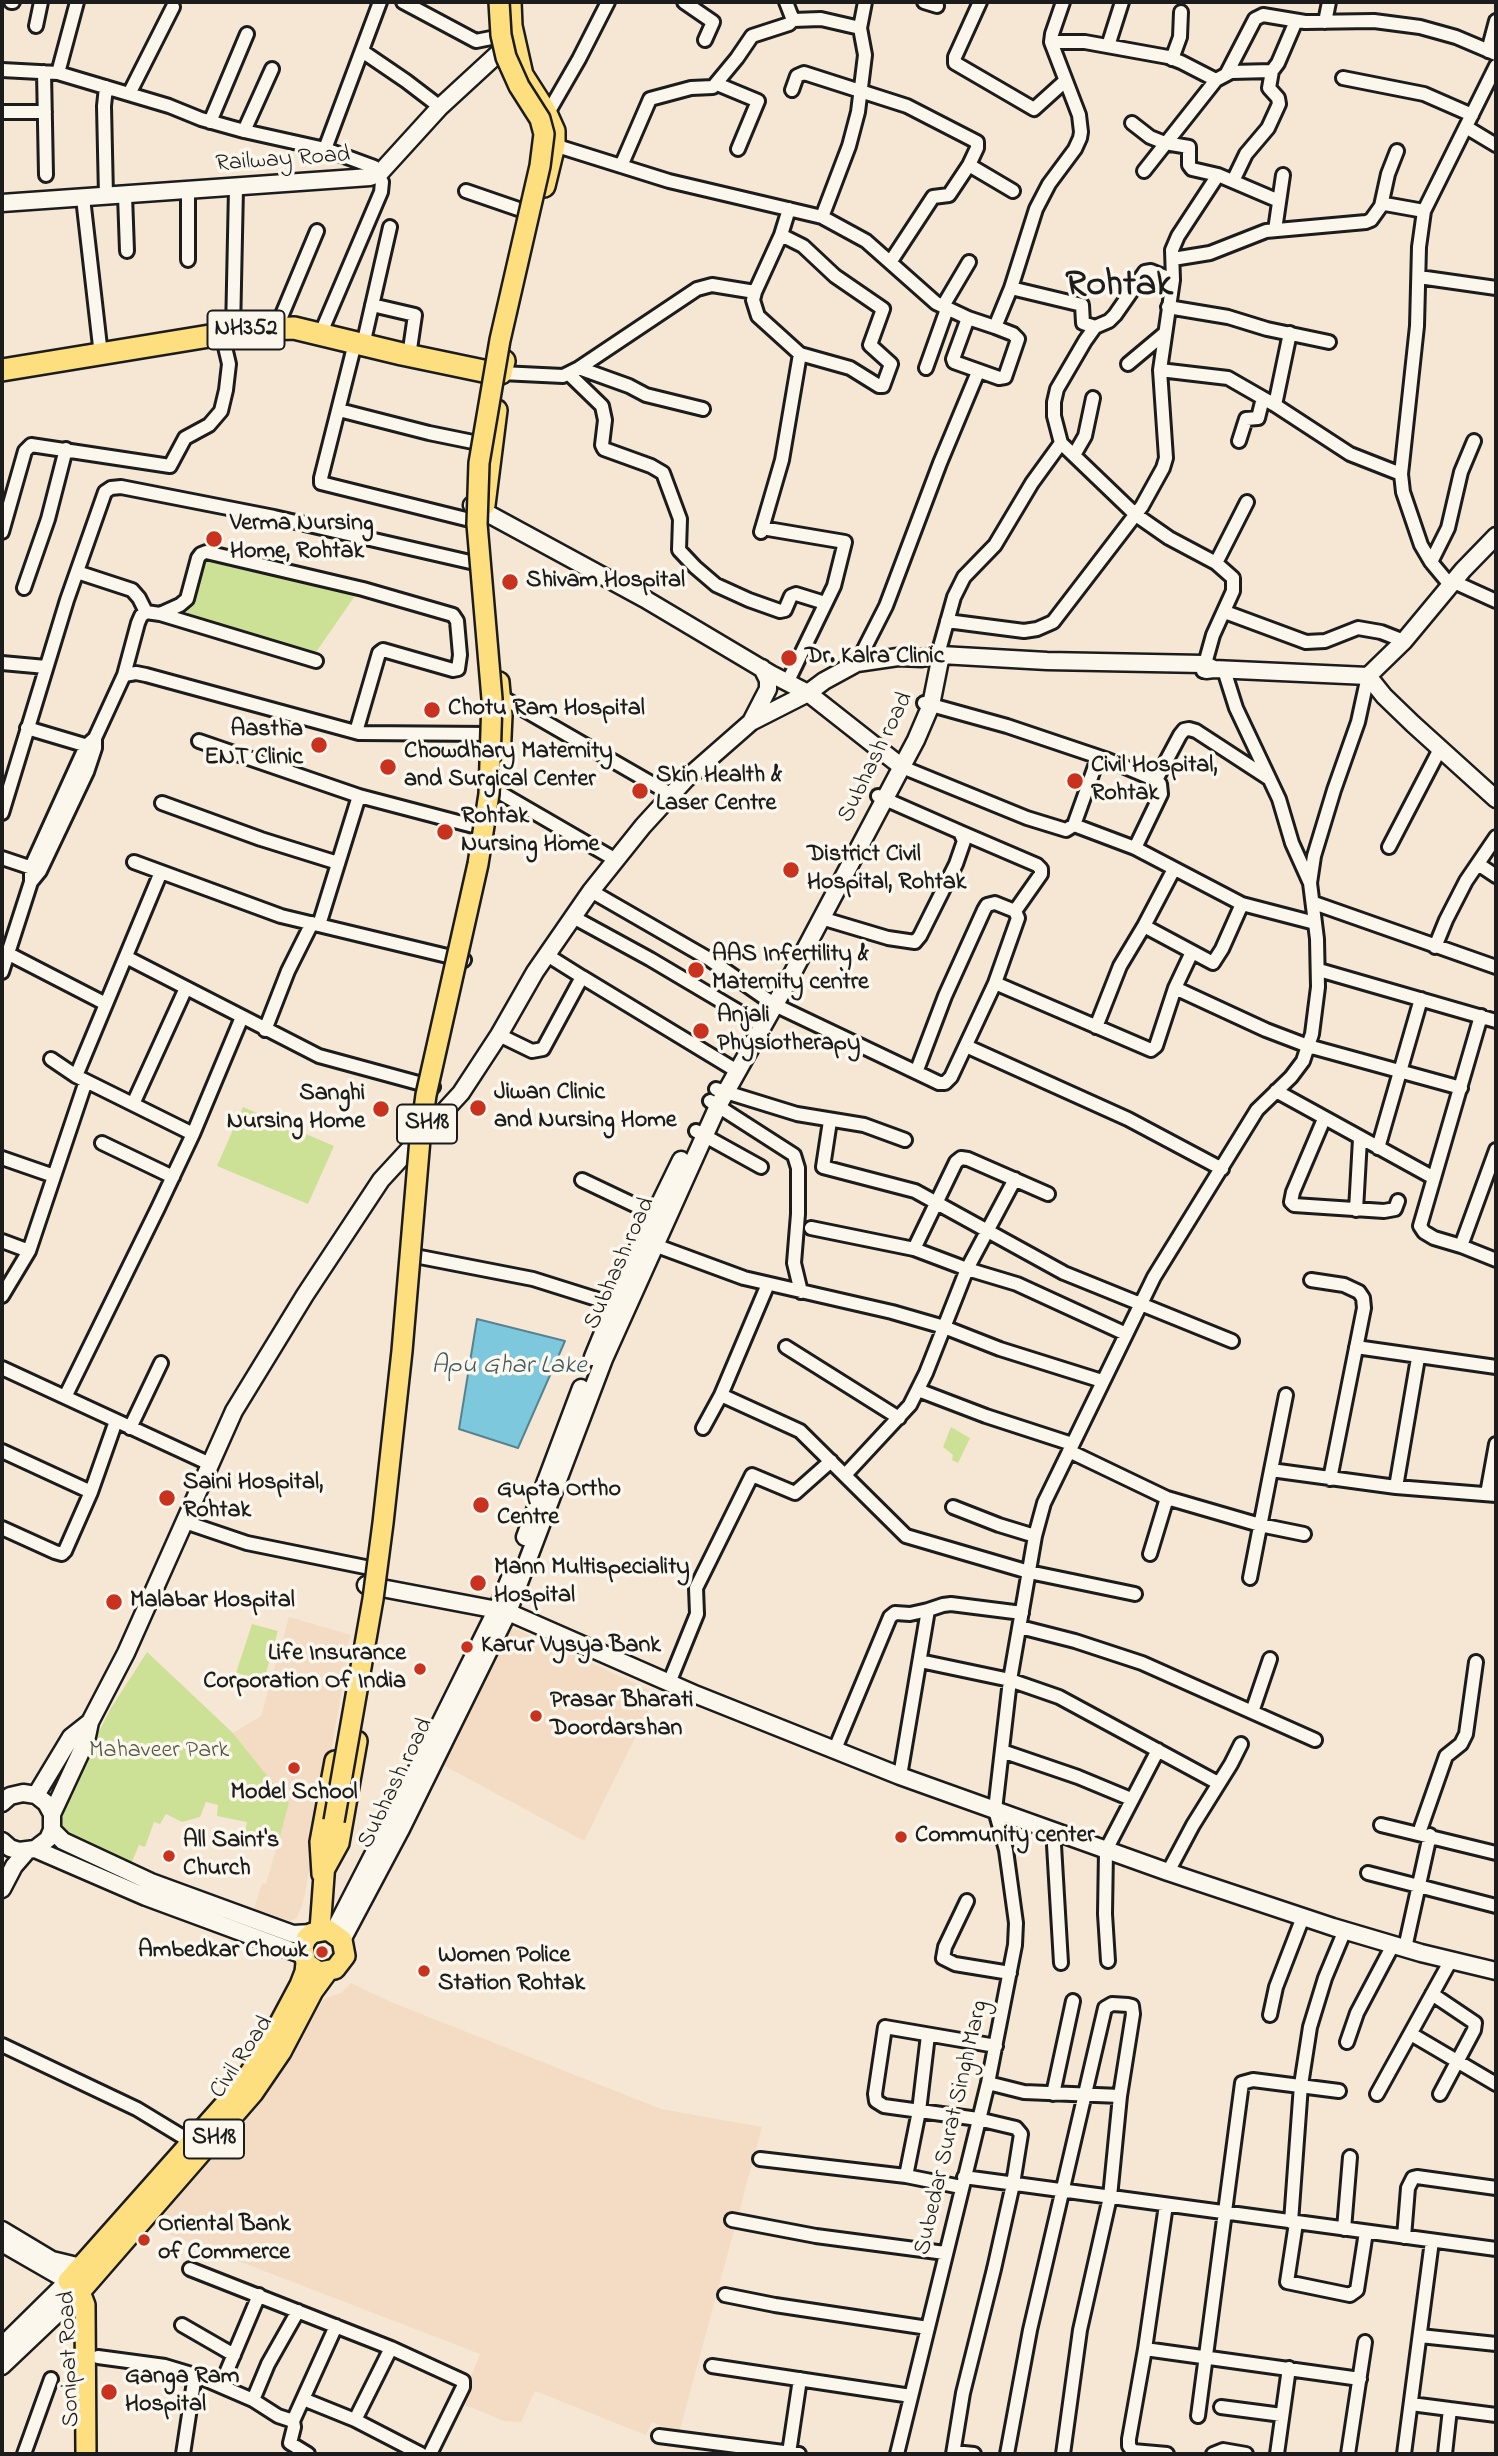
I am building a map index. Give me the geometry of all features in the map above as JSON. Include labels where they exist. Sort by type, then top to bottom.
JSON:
[{"type":"highway","points":[[495,372],[554,145],[554,131],[544,120],[506,43],[499,2]]},
{"type":"highway","points":[[506,43],[511,26],[510,2]]},
{"type":"highway","points":[[495,372],[527,212],[545,142],[544,120]]},
{"type":"highway","name":"NH352","points":[[2,370],[228,333],[294,328],[409,356],[495,372]]},
{"type":"main road","points":[[322,1874],[334,1821],[373,1599],[402,1351],[419,1139],[426,1095],[478,864],[489,794],[492,699],[477,524],[479,463],[500,340],[540,166],[544,134],[540,119],[519,86],[506,57],[501,35],[499,2]]},
{"type":"main road","name":"SH18","points":[[372,1580],[420,1136],[459,959],[492,836],[497,791],[496,731],[479,564],[477,512],[478,443],[495,372]]},
{"type":"main road","name":"SH18","points":[[459,959],[500,696],[477,512],[495,372]]},
{"type":"main road","name":"SH18","points":[[327,1972],[341,1964],[345,1956],[327,1934],[320,1842],[372,1580],[407,1355],[415,1256],[420,1136]]},
{"type":"main road","name":"SH18","points":[[304,1959],[303,1947],[327,1934]]},
{"type":"main road","points":[[304,1959],[319,1972],[327,1972]]},
{"type":"main road","name":"Civil Road","points":[[80,2279],[242,2085],[268,2045],[300,1985],[304,1959]]},
{"type":"main road","name":"Civil Road","points":[[80,2279],[253,2093],[281,2052],[313,1991],[327,1972]]},
{"type":"main road","name":"Sonipat Road","points":[[80,2279],[98,2304],[98,2357],[91,2454]]},
{"type":"main road","name":"Sonipat Road","points":[[80,2279],[85,2305],[91,2454]]},
{"type":"street","points":[[36,26],[41,2]]},
{"type":"street","points":[[58,73],[78,2]]},
{"type":"street","points":[[325,149],[380,2]]},
{"type":"street","points":[[403,2],[476,41],[506,43]]},
{"type":"street","points":[[544,120],[608,2]]},
{"type":"street","points":[[684,2],[713,22],[705,40]]},
{"type":"street","points":[[786,2],[793,20]]},
{"type":"street","points":[[822,217],[849,146],[862,93],[860,82],[865,55],[860,28],[865,2]]},
{"type":"street","points":[[924,2],[937,6]]},
{"type":"street","points":[[980,2],[955,63],[1034,109],[1065,81]]},
{"type":"street","points":[[995,327],[1011,288],[1036,209],[1049,184],[1075,149],[1082,132],[1079,115],[1051,42],[1063,2]]},
{"type":"street","points":[[1108,47],[1122,2]]},
{"type":"street","points":[[1325,22],[1329,2]]},
{"type":"street","points":[[129,94],[173,7]]},
{"type":"street","points":[[1144,171],[1221,77],[1263,8],[1296,21],[1374,20],[1420,27],[1456,37],[1492,52],[1496,21]]},
{"type":"street","points":[[1172,59],[1180,37],[1181,12]]},
{"type":"street","points":[[621,166],[650,99],[691,88],[710,88],[717,84],[752,36],[789,24],[793,20],[821,19],[860,28]]},
{"type":"street","points":[[1233,181],[1246,154],[1268,128],[1279,104],[1278,97],[1269,88],[1272,71],[1296,21]]},
{"type":"street","points":[[210,122],[247,34]]},
{"type":"street","points":[[1051,42],[1084,42],[1172,59],[1221,77],[1272,71]]},
{"type":"street","name":"Railway Road","points":[[2,203],[236,188],[379,174],[440,107],[506,43]]},
{"type":"street","points":[[362,51],[440,107]]},
{"type":"street","points":[[1496,66],[1424,211],[1402,474],[1403,492],[1410,516],[1431,562],[1452,584],[1496,601]]},
{"type":"street","points":[[244,131],[272,68]]},
{"type":"street","points":[[2,70],[58,73],[210,122],[325,149],[374,167],[382,182],[381,191],[320,335]]},
{"type":"street","points":[[44,72],[46,175]]},
{"type":"street","points":[[792,90],[797,76],[802,72],[924,113],[975,140],[977,148],[969,165],[949,195],[933,197],[891,261]]},
{"type":"street","points":[[1343,78],[1424,94],[1472,115]]},
{"type":"street","points":[[717,84],[758,101],[738,149]]},
{"type":"street","points":[[106,87],[106,196]]},
{"type":"street","points":[[2,112],[45,113]]},
{"type":"street","points":[[1132,123],[1165,143],[1189,147],[1189,165],[1192,169],[1218,175],[1279,201]]},
{"type":"street","points":[[1466,127],[1496,145]]},
{"type":"street","points":[[554,145],[669,181],[822,217],[866,241],[945,308],[1013,334],[1018,339],[1005,377],[978,372],[952,361],[968,318]]},
{"type":"street","points":[[1172,259],[1210,253],[1275,230],[1366,222],[1374,217],[1381,206],[1388,174],[1397,151]]},
{"type":"street","points":[[969,165],[1013,191]]},
{"type":"street","points":[[947,621],[1024,631],[1054,622],[1136,515],[1166,458],[1160,370],[1173,280],[1172,250],[1178,236],[1218,175]]},
{"type":"street","points":[[1275,230],[1283,175]]},
{"type":"street","points":[[2,532],[27,447],[38,444],[170,466],[185,438],[209,425],[221,411],[229,364],[228,333],[236,188]]},
{"type":"street","points":[[188,191],[188,260]]},
{"type":"street","points":[[466,191],[527,212]]},
{"type":"street","points":[[125,195],[127,251]]},
{"type":"street","points":[[83,198],[101,355]]},
{"type":"street","points":[[1381,206],[1390,203],[1424,211]]},
{"type":"street","points":[[781,235],[803,246],[835,276],[883,309],[870,345],[889,361],[891,366],[881,387],[850,368],[800,354],[758,316],[753,300],[755,292],[781,235],[789,209]]},
{"type":"street","points":[[390,227],[372,304],[339,410],[321,483],[477,512],[645,599],[788,681],[808,693],[899,765],[1059,829],[1070,829],[1074,825],[1098,758]]},
{"type":"street","points":[[276,329],[317,231]]},
{"type":"street","points":[[926,368],[945,308],[969,262]]},
{"type":"street","points":[[995,1810],[1010,1680],[1035,1536],[1044,1503],[1154,1277],[1257,1110],[1303,1062],[1312,1034],[1319,970],[1310,883],[1299,862],[1279,799],[1239,715],[1211,668],[1213,635],[1235,583],[1230,574],[1216,563],[1169,538],[1136,515],[1061,443],[1054,416],[1057,389],[1095,327],[1115,315],[1145,272],[1151,271],[1173,280]]},
{"type":"street","points":[[1419,277],[1496,288]]},
{"type":"street","points":[[495,372],[547,377],[574,371],[706,285],[755,292]]},
{"type":"street","points":[[1011,288],[1082,305],[1083,323],[1095,327]]},
{"type":"street","points":[[372,304],[415,316],[409,356]]},
{"type":"street","points":[[1168,307],[1228,317],[1329,342]]},
{"type":"street","points":[[1128,364],[1165,333]]},
{"type":"street","points":[[1275,405],[1290,333]]},
{"type":"street","points":[[788,681],[834,586],[845,542],[762,530],[782,460],[800,354]]},
{"type":"street","points":[[1160,370],[1228,378],[1350,454],[1402,474]]},
{"type":"street","points":[[574,371],[629,386],[646,395],[703,409]]},
{"type":"street","points":[[574,371],[602,406],[605,420],[602,445],[606,451],[651,466],[663,473],[680,519],[679,550],[695,567],[716,584],[780,611],[785,610],[791,596],[796,594],[825,603]]},
{"type":"street","points":[[858,663],[886,606],[978,372]]},
{"type":"street","points":[[1074,455],[1085,436],[1093,398]]},
{"type":"street","points":[[1239,441],[1246,419],[1258,418],[1263,398]]},
{"type":"street","points":[[339,410],[478,443]]},
{"type":"street","points":[[1431,562],[1448,528],[1461,472],[1474,441]]},
{"type":"street","points":[[935,657],[954,597],[964,577],[995,544],[1032,483],[1061,443]]},
{"type":"street","points":[[24,588],[48,519],[66,449]]},
{"type":"street","points":[[2,813],[77,572],[105,492],[111,488],[121,487],[274,517],[479,564]]},
{"type":"street","points":[[1216,563],[1247,502]]},
{"type":"street","points":[[1310,883],[1314,856],[1334,790],[1359,722],[1368,676],[1404,641],[1496,537]]},
{"type":"street","points":[[2,971],[35,869],[124,675],[141,616],[180,605],[187,599],[201,554],[206,552],[363,589],[453,615],[457,621],[460,655],[458,669],[453,670],[383,650],[379,653],[356,732]]},
{"type":"street","points":[[77,572],[132,590],[153,613],[316,661]]},
{"type":"street","points":[[1225,612],[1306,642],[1325,641],[1357,628],[1381,632],[1404,641]]},
{"type":"street","points":[[2,1889],[14,1866],[48,1839],[52,1822],[86,1741],[90,1722],[126,1653],[234,1411],[305,1296],[381,1180],[461,1093],[547,955],[616,860],[686,779],[751,722],[808,693],[858,663],[898,657],[1368,676],[1384,696],[1496,799]]},
{"type":"street","name":"Subhash road","points":[[771,1002],[899,765],[928,704],[935,657]]},
{"type":"street","points":[[2,663],[46,667]]},
{"type":"street","points":[[751,722],[768,689],[768,680],[762,668]]},
{"type":"street","points":[[124,675],[146,675],[356,732],[496,731]]},
{"type":"street","points":[[500,696],[672,795]]},
{"type":"street","points":[[928,704],[1007,726],[1156,780],[1162,788],[1161,794],[1135,848]]},
{"type":"street","points":[[27,728],[92,744]]},
{"type":"street","points":[[1156,780],[1180,735],[1189,729],[1269,778]]},
{"type":"street","points":[[199,741],[359,796],[481,828]]},
{"type":"street","points":[[1389,847],[1440,749]]},
{"type":"street","points":[[2,765],[15,768]]},
{"type":"street","points":[[497,791],[616,860]]},
{"type":"street","points":[[265,1030],[288,971],[315,924],[359,796]]},
{"type":"street","points":[[881,798],[1037,865],[1041,874],[1015,911]]},
{"type":"street","points":[[162,803],[261,839],[338,863]]},
{"type":"street","points":[[1074,825],[1135,848],[1242,904],[1315,923]]},
{"type":"street","points":[[821,918],[888,938],[915,942],[956,864],[964,841],[960,832]]},
{"type":"street","name":"Subhash road","points":[[327,1934],[369,1879],[502,1611],[620,1306],[648,1242],[717,1097],[821,918],[861,836]]},
{"type":"street","points":[[1435,947],[1446,920],[1496,837]]},
{"type":"street","points":[[2,858],[35,869]]},
{"type":"street","points":[[134,862],[281,916],[459,959]]},
{"type":"street","points":[[1478,864],[1496,876]]},
{"type":"street","points":[[1096,1027],[1120,966],[1174,869]]},
{"type":"street","points":[[2,1296],[29,1251],[106,1004],[161,872]]},
{"type":"street","points":[[592,891],[709,959],[771,1002],[917,1070],[939,1083],[945,1083],[951,1077],[995,983],[1017,922],[1018,915],[1015,911],[995,903],[987,905],[946,996],[917,1070]]},
{"type":"street","points":[[1314,903],[1496,967]]},
{"type":"street","points":[[1144,926],[1213,963],[1242,904]]},
{"type":"street","points":[[573,917],[759,1023]]},
{"type":"street","points":[[995,983],[1151,1050],[1156,1046],[1175,989],[1192,952]]},
{"type":"street","points":[[7,953],[106,1004]]},
{"type":"street","points":[[547,955],[732,1069]]},
{"type":"street","points":[[125,957],[319,1056],[431,1086]]},
{"type":"street","points":[[1319,970],[1496,1021]]},
{"type":"street","points":[[499,1035],[532,1051],[543,1049],[582,977]]},
{"type":"street","points":[[133,1104],[186,988]]},
{"type":"street","points":[[1175,989],[1308,1046],[1461,1088]]},
{"type":"street","points":[[1378,1148],[1421,999]]},
{"type":"street","points":[[1481,1016],[1420,1226],[1434,1238],[1496,1260]]},
{"type":"street","points":[[65,1397],[173,1177],[242,1017]]},
{"type":"street","points":[[966,1046],[1128,1119],[1222,1169]]},
{"type":"street","points":[[51,1059],[81,1078],[193,1134]]},
{"type":"street","points":[[1276,1091],[1434,1178]]},
{"type":"street","points":[[717,1097],[830,1121],[864,1125],[905,1140]]},
{"type":"street","points":[[717,1097],[794,1155],[798,1168],[794,1263],[801,1292]]},
{"type":"street","points":[[1324,1119],[1291,1202],[1299,1207],[1391,1211],[1395,1209],[1398,1201]]},
{"type":"street","points":[[830,1121],[823,1167],[915,1191],[1064,1273],[1232,1341]]},
{"type":"street","points":[[700,1134],[761,1167]]},
{"type":"street","points":[[1356,1210],[1360,1139]]},
{"type":"street","points":[[102,1143],[173,1177]]},
{"type":"street","points":[[1461,1247],[1496,1150]]},
{"type":"street","points":[[2,1158],[54,1176]]},
{"type":"street","points":[[914,1249],[956,1162],[961,1158],[1048,1194]]},
{"type":"street","points":[[845,1475],[910,1405],[967,1269],[1015,1179]]},
{"type":"street","points":[[582,1180],[660,1217]]},
{"type":"street","points":[[811,1228],[914,1249],[1017,1284],[1126,1334]]},
{"type":"street","points":[[2,1241],[29,1251]]},
{"type":"street","points":[[648,1242],[744,1278],[892,1312],[1102,1381]]},
{"type":"street","points":[[415,1256],[533,1279],[620,1306]]},
{"type":"street","points":[[1311,1280],[1344,1285],[1359,1292],[1364,1308],[1330,1479]]},
{"type":"street","points":[[703,1428],[721,1395],[768,1284]]},
{"type":"street","points":[[786,1348],[899,1418]]},
{"type":"street","points":[[1356,1348],[1496,1367]]},
{"type":"street","points":[[1396,1487],[1419,1358]]},
{"type":"street","points":[[130,1428],[161,1363]]},
{"type":"street","points":[[2,1368],[210,1464]]},
{"type":"street","points":[[918,1390],[1070,1448],[1167,1498],[1260,1525],[1304,1534]]},
{"type":"street","points":[[721,1395],[800,1431],[906,1536],[1029,1572],[1135,1594]]},
{"type":"street","points":[[1250,1578],[1286,1395]]},
{"type":"street","points":[[2,1528],[55,1552],[62,1553],[67,1550],[116,1421]]},
{"type":"street","points":[[1271,1470],[1396,1487],[1492,1495],[1496,1444]]},
{"type":"street","points":[[2,1451],[91,1492]]},
{"type":"street","points":[[669,1683],[697,1614],[696,1588],[752,1475],[795,1493],[831,1461]]},
{"type":"street","points":[[1150,1554],[1167,1498]]},
{"type":"street","points":[[953,1507],[1035,1536]]},
{"type":"street","points":[[185,1522],[372,1580],[502,1611],[669,1683],[900,1776],[1168,1872],[1303,1917],[1399,1947],[1496,1971]]},
{"type":"street","points":[[835,1749],[890,1617],[895,1613],[910,1614],[951,1604],[1022,1613]]},
{"type":"street","points":[[900,1776],[928,1611]]},
{"type":"street","points":[[1020,1627],[1075,1641],[1142,1663],[1315,1740]]},
{"type":"street","points":[[1252,1712],[1270,1659]]},
{"type":"street","points":[[920,1661],[1010,1680],[1059,1697],[1218,1783]]},
{"type":"street","points":[[1347,2042],[1352,2022],[1399,1947],[1418,1887],[1425,1834],[1446,1756],[1461,1744],[1466,1734],[1476,1662]]},
{"type":"street","points":[[36,1795],[71,1737],[90,1722]]},
{"type":"street","points":[[1168,1872],[1241,1744]]},
{"type":"street","points":[[1108,1961],[1105,1914],[1106,1850],[1158,1750]]},
{"type":"street","points":[[1002,1751],[1078,1777],[1131,1799]]},
{"type":"street","points":[[2,1803],[10,1796],[23,1793],[36,1795],[46,1803],[52,1822],[63,1841],[151,1882],[293,1934],[327,1934]]},
{"type":"street","name":"Subedar Surat Singh Marg","points":[[897,2454],[988,2083],[1010,1973],[1016,1923],[1006,1850],[995,1810]]},
{"type":"street","points":[[1381,1825],[1496,1853]]},
{"type":"street","points":[[1057,1832],[1054,1845],[1062,1963]]},
{"type":"street","points":[[2,1843],[10,1848],[31,1850],[304,1959]]},
{"type":"street","points":[[1368,1873],[1496,1906]]},
{"type":"street","points":[[967,1900],[942,1954],[943,1958],[955,1964],[1010,1973]]},
{"type":"street","points":[[1270,2015],[1276,1987],[1303,1917]]},
{"type":"street","points":[[1345,1930],[1325,1978],[1310,2027],[1301,2085],[1287,2282],[1350,2295],[1357,2290],[1366,2232]]},
{"type":"street","points":[[1377,2094],[1451,1960]]},
{"type":"street","points":[[1432,1994],[1475,2023],[1474,2030],[1440,2094]]},
{"type":"street","points":[[1053,2094],[1073,2001]]},
{"type":"street","points":[[1007,2454],[1030,2330],[1105,2008],[1112,2004],[1132,2006],[1110,2197],[1080,2330],[1063,2454]]},
{"type":"street","points":[[974,2454],[954,2453],[963,2393],[1013,2184],[1021,2131],[978,2119],[884,2106],[876,2101],[875,2094],[885,2027],[996,2046]]},
{"type":"street","points":[[1411,2034],[1496,2084]]},
{"type":"street","points":[[906,2176],[919,2111],[928,2035]]},
{"type":"street","points":[[2,2045],[137,2109],[193,2143]]},
{"type":"street","points":[[1198,2416],[1242,2083],[1253,2080],[1339,2091]]},
{"type":"street","points":[[988,2083],[1024,2092],[1120,2096]]},
{"type":"street","points":[[1344,2229],[1350,2157]]},
{"type":"street","points":[[760,2159],[962,2182],[1013,2184],[1496,2249]]},
{"type":"street","points":[[1404,2237],[1408,2189],[1413,2178],[1496,2188]]},
{"type":"street","points":[[1166,2205],[1129,2446],[1133,2451],[1167,2454]]},
{"type":"street","points":[[732,2220],[945,2253]]},
{"type":"street","points":[[2,2230],[80,2279]]},
{"type":"street","points":[[1404,2454],[1432,2241]]},
{"type":"street","points":[[2,2243],[80,2279]]},
{"type":"street","points":[[190,2269],[391,2348],[463,2381],[463,2388],[430,2454]]},
{"type":"street","points":[[2,2346],[80,2279]]},
{"type":"street","points":[[2,2366],[80,2279]]},
{"type":"street","points":[[221,2385],[259,2295]]},
{"type":"street","points":[[724,2295],[928,2328]]},
{"type":"street","points":[[253,2400],[268,2364],[298,2311]]},
{"type":"street","points":[[183,2325],[234,2355]]},
{"type":"street","points":[[308,2454],[290,2442],[293,2421],[336,2326]]},
{"type":"street","points":[[1420,2336],[1496,2344]]},
{"type":"street","points":[[1348,2454],[1365,2342]]},
{"type":"street","points":[[355,2420],[391,2348]]},
{"type":"street","points":[[1145,2349],[1360,2379]]},
{"type":"street","points":[[98,2357],[166,2366],[195,2375],[293,2421]]},
{"type":"street","points":[[712,2367],[911,2396]]},
{"type":"street","points":[[1277,2454],[1289,2368]]},
{"type":"street","points":[[183,2454],[195,2375]]},
{"type":"street","points":[[24,2454],[51,2379]]},
{"type":"street","points":[[659,2436],[697,2448],[785,2453],[800,2379]]},
{"type":"street","points":[[303,2399],[355,2420],[421,2454]]},
{"type":"street","points":[[1411,2404],[1496,2415]]},
{"type":"street","points":[[1220,2407],[1282,2415]]},
{"type":"street","points":[[1445,2454],[1450,2409]]},
{"type":"street","points":[[1213,2454],[1223,2451],[1245,2454]]},
{"type":"shaded area","name":"Model School","points":[[289,1617],[351,1635],[345,1654],[346,1668],[304,1899],[297,1918],[291,1921],[254,1909],[262,1883],[266,1884],[289,1803],[233,1733],[261,1716]]},
{"type":"shaded area","points":[[509,1626],[657,1693],[584,1841],[443,1765]]},
{"type":"shaded area","points":[[351,1983],[391,2002],[661,2109],[762,2127],[679,2433],[652,2422],[646,2435],[535,2391],[521,2422],[504,2421],[460,2403],[480,2354],[150,2227],[263,2093],[324,1999],[341,1993]]},
{"type":"green space","points":[[203,556],[357,593],[314,655],[184,623]]},
{"type":"green space","points":[[243,1107],[334,1146],[308,1204],[217,1166]]},
{"type":"green space","points":[[951,1427],[970,1438],[958,1463],[952,1460],[953,1455],[943,1447]]},
{"type":"green space","points":[[252,1624],[278,1631],[264,1680],[236,1673]]},
{"type":"green space","name":"Mahaveer Park","points":[[147,1652],[233,1733],[289,1803],[279,1840],[245,1834],[247,1822],[217,1816],[218,1805],[206,1802],[200,1817],[182,1822],[166,1814],[160,1824],[154,1822],[145,1847],[139,1845],[131,1864],[59,1833],[56,1816],[111,1708]]},
{"type":"water","name":"Apu Ghar Lake","points":[[477,1319],[565,1341],[518,1448],[459,1429]]},
{"type":"place","name":"Verma Nursing Home, Rohtak","points":[[214,539]]},
{"type":"place","name":"Shivam Hospital","points":[[510,582]]},
{"type":"place","name":"Dr. Kalra Clinic","points":[[789,658]]},
{"type":"place","name":"Chotu Ram Hospital","points":[[432,710]]},
{"type":"place","name":"Aastha ENT Clinic","points":[[319,745]]},
{"type":"place","name":"Chowdhary Maternity and Surgical Center","points":[[388,767]]},
{"type":"place","name":"Civil Hospital, Rohtak","points":[[1075,781]]},
{"type":"place","name":"Skin Health & Laser Centre","points":[[640,791]]},
{"type":"place","name":"Rohtak Nursing Home","points":[[445,832]]},
{"type":"place","name":"District Civil Hospital, Rohtak","points":[[791,870]]},
{"type":"place","name":"AAS Infertility & Maternity centre","points":[[696,970]]},
{"type":"place","name":"Anjali Physiotherapy","points":[[701,1031]]},
{"type":"place","name":"Jiwan Clinic and Nursing Home","points":[[478,1108]]},
{"type":"place","name":"Sanghi Nursing Home","points":[[381,1109]]},
{"type":"place","name":"Saini Hospital, Rohtak","points":[[167,1498]]},
{"type":"place","name":"Gupta Ortho Centre","points":[[481,1505]]},
{"type":"place","name":"Mann Multispeciality Hospital","points":[[478,1583]]},
{"type":"place","name":"Malabar Hospital","points":[[114,1602]]},
{"type":"place","name":"Karur Vysya Bank","points":[[467,1647]]},
{"type":"place","name":"Life Insurance Corporation Of India","points":[[420,1669]]},
{"type":"place","name":"Prasar Bharati Doordarshan","points":[[536,1716]]},
{"type":"place","name":"Model School","points":[[294,1768]]},
{"type":"place","name":"Community center","points":[[901,1837]]},
{"type":"place","name":"All Saint's Church","points":[[169,1856]]},
{"type":"place","name":"Ambedkar Chowk","points":[[322,1952]]},
{"type":"place","name":"Women Police Station Rohtak","points":[[424,1971]]},
{"type":"place","name":"Oriental Bank of Commerce","points":[[144,2240]]},
{"type":"place","name":"Ganga Ram Hospital","points":[[109,2392]]},
{"type":"district","name":"Rohtak","points":[[1119,288]]}]
